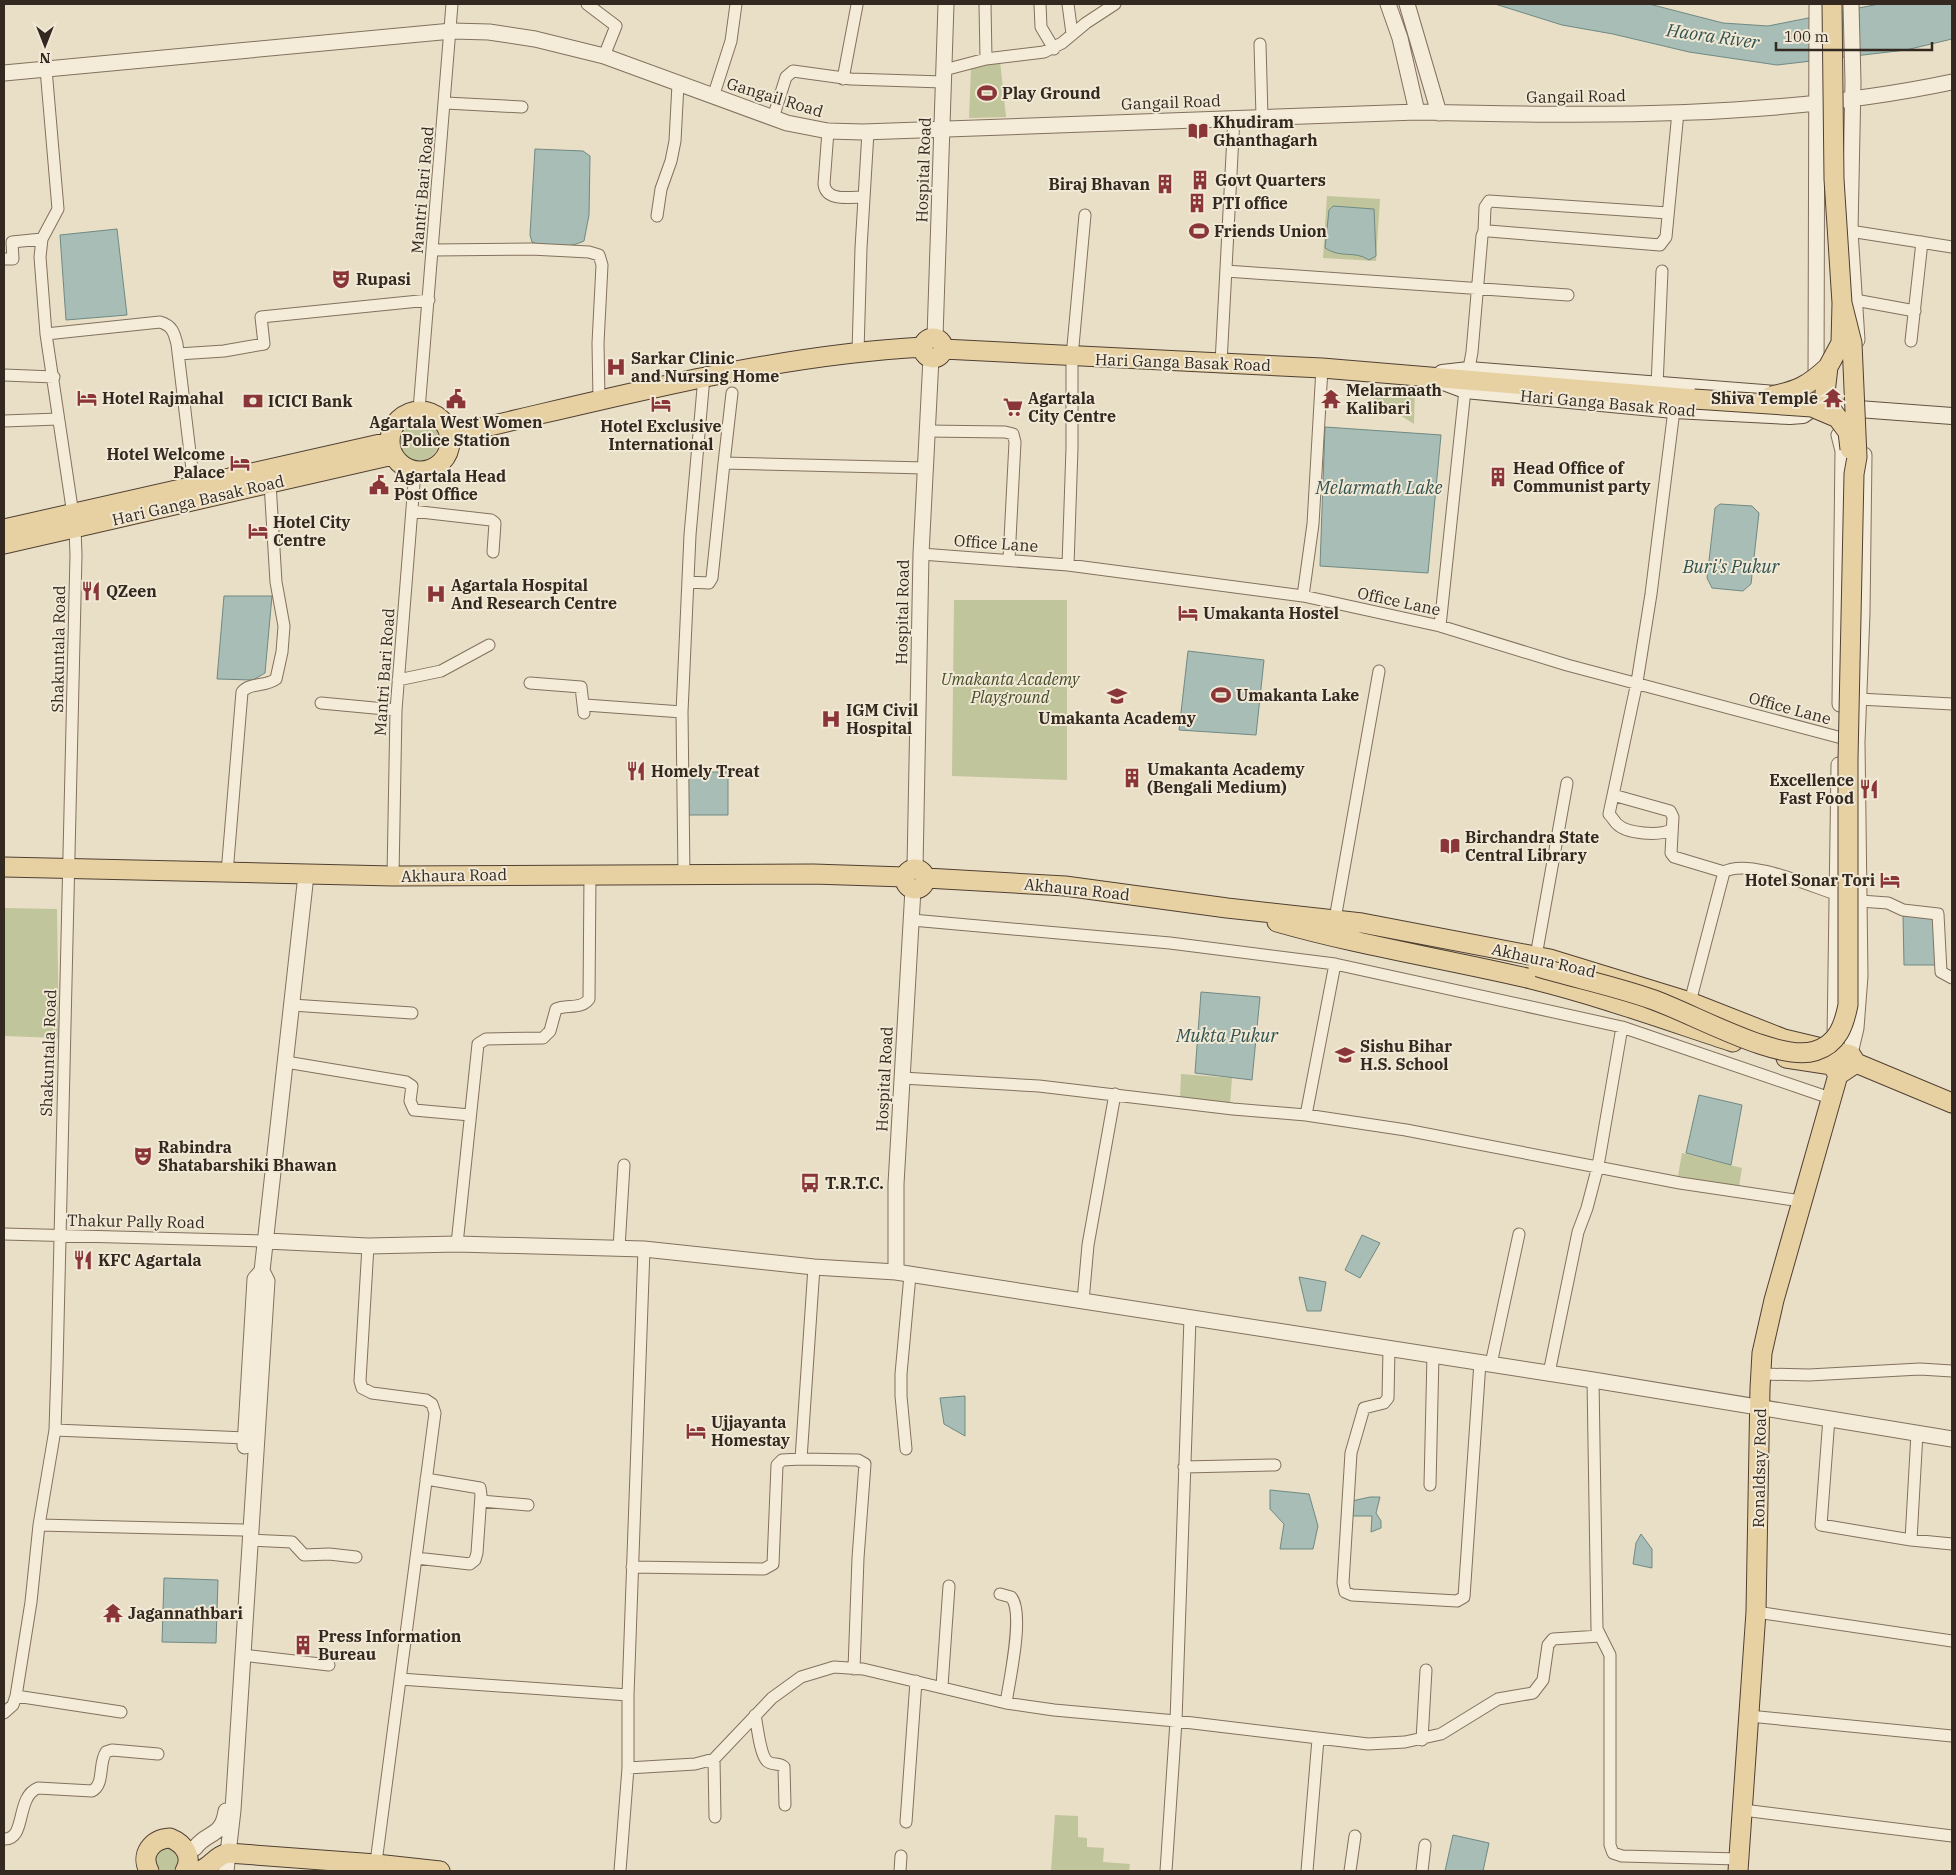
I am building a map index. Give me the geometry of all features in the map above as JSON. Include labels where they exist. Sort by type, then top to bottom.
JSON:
[{"type":"main road","points":[[1228,908],[1537,962],[1652,999],[1790,1053],[1815,1051],[1832,1042],[1844,1026],[1848,1005],[1848,760],[1856,448],[1852,343],[1834,196],[1832,4]]},
{"type":"main road","points":[[1694,400],[1767,396],[1794,392],[1813,381],[1828,367],[1841,343],[1848,302]]},
{"type":"main road","name":"Hari Ganga Basak Road","points":[[450,435],[704,377],[823,356],[933,348],[1072,357],[1322,368],[1422,375],[1694,400]]},
{"type":"main road","points":[[1828,367],[1825,393],[1831,410],[1848,432],[1854,474]]},
{"type":"main road","name":"Hari Ganga Basak Road","points":[[1467,380],[1657,386],[1803,396],[1816,406],[1803,415],[1790,416],[1674,410],[1467,380]]},
{"type":"main road","points":[[1694,400],[1812,407],[1838,418]]},
{"type":"main road","points":[[1816,406],[1952,416]]},
{"type":"main road","points":[[419,410],[428,411],[442,420],[450,435],[450,445],[442,462],[434,468],[415,471],[399,463],[391,448],[393,426],[411,411],[419,410]]},
{"type":"main road","name":"Hari Ganga Basak Road","points":[[4,544],[73,521],[194,486],[391,448]]},
{"type":"main road","name":"Hari Ganga Basak Road","points":[[4,529],[73,521],[270,483],[391,448]]},
{"type":"main road","name":"Akhaura Road","points":[[4,867],[393,876],[813,874],[1065,886],[1228,908],[1335,919],[1537,962],[1599,972],[1690,1002],[1843,1063],[1952,1103]]},
{"type":"main road","name":"Akhaura Road","points":[[1228,908],[1332,937],[1532,979],[1638,1008],[1776,1056],[1843,1063]]},
{"type":"main road","name":"Ronaldsay Road","points":[[1739,1865],[1756,1612],[1762,1353],[1774,1300],[1801,1201],[1830,1098],[1843,1063]]},
{"type":"main road","points":[[145,1868],[149,1847],[162,1838],[178,1841],[190,1849],[224,1860],[440,1871]]},
{"type":"main road","points":[[184,1871],[190,1849]]},
{"type":"main road","points":[[199,1871],[224,1860]]},
{"type":"street","name":"Mantri Bari Road","points":[[419,410],[452,31],[452,4]]},
{"type":"street","points":[[587,4],[616,26],[604,56]]},
{"type":"street","points":[[713,97],[731,41],[736,4]]},
{"type":"street","name":"Hospital Road","points":[[903,1274],[896,1184],[915,878],[921,554],[933,348],[946,4]]},
{"type":"street","points":[[985,4],[986,59]]},
{"type":"street","points":[[1040,4],[1041,27],[1054,49]]},
{"type":"street","points":[[1068,4],[1072,34]]},
{"type":"street","points":[[773,118],[786,77],[790,72],[798,70],[843,79],[944,76],[986,59],[1044,52],[1054,49],[1115,4]]},
{"type":"street","points":[[1388,4],[1400,38],[1417,112]]},
{"type":"street","points":[[1407,4],[1439,113]]},
{"type":"street","points":[[1817,4],[1818,262],[1815,408],[1838,431],[1843,450],[1840,737],[1836,894],[1843,1063]]},
{"type":"street","points":[[1843,1063],[1859,1006],[1860,901],[1857,742],[1862,613],[1862,408],[1848,302],[1853,82],[1851,4]]},
{"type":"street","points":[[843,79],[857,5]]},
{"type":"street","name":"Gangail Road","points":[[4,73],[452,31],[489,32],[535,39],[604,56],[713,97],[807,128],[828,131],[868,132],[1234,117],[1417,112],[1469,114],[1678,112],[1817,103],[1896,94],[1952,82]]},
{"type":"street","points":[[1260,44],[1262,117]]},
{"type":"street","name":"Shakuntala Road","points":[[16,1696],[31,1602],[39,1525],[55,1430],[70,868],[76,555],[54,377],[46,334],[40,257],[42,240],[58,209],[46,70]]},
{"type":"street","points":[[658,216],[660,190],[671,161],[675,141],[678,84]]},
{"type":"street","points":[[446,103],[522,107]]},
{"type":"street","points":[[1484,231],[1660,245],[1666,237],[1678,112]]},
{"type":"street","points":[[1221,363],[1234,117]]},
{"type":"street","points":[[828,131],[824,184],[826,191],[832,196],[864,197]]},
{"type":"street","points":[[858,352],[868,132]]},
{"type":"street","points":[[1440,626],[1478,289],[1485,206],[1489,201],[1668,213]]},
{"type":"street","points":[[1068,565],[1072,448],[1072,357],[1085,215]]},
{"type":"street","points":[[1850,231],[1952,247]]},
{"type":"street","points":[[4,259],[13,259],[12,242],[42,240]]},
{"type":"street","points":[[1911,341],[1922,242]]},
{"type":"street","points":[[433,250],[531,249],[590,252],[599,255],[602,265],[598,343],[600,400]]},
{"type":"street","points":[[1226,271],[1568,295]]},
{"type":"street","points":[[1657,386],[1662,271]]},
{"type":"street","points":[[178,354],[224,351],[264,344],[260,317],[429,300]]},
{"type":"street","points":[[1848,302],[1914,311]]},
{"type":"street","points":[[46,334],[160,322],[168,324],[173,329],[178,354],[194,486]]},
{"type":"street","points":[[1303,596],[1313,524],[1322,368]]},
{"type":"street","points":[[4,376],[54,377]]},
{"type":"street","points":[[684,875],[682,712],[688,582],[704,377]]},
{"type":"street","points":[[688,582],[703,584],[708,583],[712,578],[732,393]]},
{"type":"street","points":[[1671,830],[1663,834],[1648,834],[1618,826],[1609,814],[1637,682],[1651,594],[1674,410]]},
{"type":"street","points":[[4,421],[58,420]]},
{"type":"street","points":[[927,430],[1005,432],[1013,434],[1015,442],[1009,559]]},
{"type":"street","points":[[724,463],[925,468]]},
{"type":"street","name":"Mantri Bari Road","points":[[393,876],[396,710],[415,471]]},
{"type":"street","points":[[227,873],[242,696],[246,688],[267,685],[276,679],[282,652],[284,626],[276,582],[270,483]]},
{"type":"street","points":[[412,510],[491,520],[495,523],[496,528],[493,552]]},
{"type":"street","name":"Office Lane","points":[[921,554],[1009,559],[1068,565],[1303,596],[1440,626],[1567,665],[1637,682],[1857,742]]},
{"type":"street","points":[[398,680],[442,671],[489,645]]},
{"type":"street","points":[[1335,919],[1379,671]]},
{"type":"street","points":[[530,683],[581,687],[584,709],[682,712]]},
{"type":"street","points":[[1859,699],[1952,704]]},
{"type":"street","points":[[321,703],[396,710]]},
{"type":"street","points":[[1537,962],[1567,782]]},
{"type":"street","points":[[1613,796],[1670,811],[1672,817],[1670,845],[1671,853],[1674,857],[1724,872]]},
{"type":"street","points":[[1690,1002],[1724,872],[1730,868],[1750,868],[1836,894]]},
{"type":"street","points":[[457,1244],[478,1044],[486,1040],[543,1038],[550,1031],[556,1009],[586,1004],[589,999],[590,874]]},
{"type":"street","points":[[190,1849],[218,1832],[225,1815],[266,1281],[262,1271],[306,875]]},
{"type":"street","points":[[1860,901],[1888,903],[1903,910],[1938,914],[1940,968],[1943,974],[1952,978]]},
{"type":"street","points":[[912,920],[1161,942],[1334,964],[1622,1027],[1830,1098]]},
{"type":"street","points":[[1306,1115],[1334,964]]},
{"type":"street","points":[[292,1005],[412,1013]]},
{"type":"street","points":[[1549,1373],[1578,1232],[1587,1208],[1598,1166],[1622,1027]]},
{"type":"street","points":[[286,1062],[406,1082],[412,1086],[410,1101],[414,1110],[470,1115]]},
{"type":"street","points":[[902,1078],[1039,1086],[1233,1110],[1306,1115],[1406,1130],[1708,1188],[1801,1201]]},
{"type":"street","points":[[1083,1301],[1088,1245],[1115,1094]]},
{"type":"street","points":[[619,1248],[624,1165]]},
{"type":"street","name":"Thakur Pally Road","points":[[4,1234],[266,1241]]},
{"type":"street","points":[[1389,1350],[1388,1398],[1384,1403],[1364,1408],[1351,1453],[1343,1583],[1345,1592],[1352,1595],[1457,1601],[1464,1597],[1486,1363],[1519,1234]]},
{"type":"street","points":[[266,1241],[368,1246],[457,1244],[644,1249],[814,1267],[903,1274],[1389,1350],[1486,1363],[1952,1439]]},
{"type":"street","points":[[368,1246],[360,1381],[362,1388],[372,1393],[426,1400],[432,1404],[434,1412],[375,1868]]},
{"type":"street","points":[[620,1871],[628,1768],[628,1695],[644,1249]]},
{"type":"street","points":[[801,1459],[814,1267]]},
{"type":"street","points":[[224,1860],[233,1810],[242,1656],[246,1535],[246,1438],[255,1279],[262,1271]]},
{"type":"street","points":[[903,1274],[901,1396],[906,1449]]},
{"type":"street","points":[[1166,1871],[1176,1721],[1190,1318]]},
{"type":"street","points":[[1430,1485],[1433,1355]]},
{"type":"street","points":[[1761,1374],[1809,1375],[1920,1369],[1952,1371]]},
{"type":"street","points":[[1593,1380],[1597,1629],[1606,1643],[1610,1655],[1611,1850],[1622,1856],[1739,1865]]},
{"type":"street","points":[[1829,1418],[1821,1525],[1911,1540],[1952,1544]]},
{"type":"street","points":[[55,1430],[246,1438]]},
{"type":"street","points":[[1911,1540],[1917,1433]]},
{"type":"street","points":[[632,1567],[769,1568],[774,1559],[777,1465],[782,1460],[858,1460],[865,1464],[858,1558],[854,1669]]},
{"type":"street","points":[[1184,1467],[1275,1465]]},
{"type":"street","points":[[416,1558],[473,1563],[477,1553],[481,1490],[477,1486],[426,1479]]},
{"type":"street","points":[[481,1501],[528,1506]]},
{"type":"street","points":[[39,1525],[246,1535],[292,1542],[304,1555],[321,1553],[356,1557]]},
{"type":"street","points":[[942,1686],[946,1654],[949,1586]]},
{"type":"street","points":[[1000,1594],[1014,1600],[1017,1611],[1015,1644],[1006,1703]]},
{"type":"street","points":[[1756,1612],[1952,1641]]},
{"type":"street","points":[[628,1768],[695,1764],[714,1758],[772,1698],[801,1677],[834,1667],[942,1686],[1006,1703],[1054,1710],[1176,1721],[1368,1744],[1422,1740],[1455,1727],[1498,1699],[1533,1693],[1543,1680],[1548,1645],[1553,1639],[1600,1636]]},
{"type":"street","points":[[242,1656],[329,1665]]},
{"type":"street","points":[[1422,1740],[1426,1670]]},
{"type":"street","points":[[400,1679],[628,1695]]},
{"type":"street","points":[[906,1822],[916,1681]]},
{"type":"street","points":[[4,1712],[13,1705],[16,1696],[121,1712]]},
{"type":"street","points":[[755,1715],[764,1758],[770,1764],[782,1765],[784,1767],[785,1805]]},
{"type":"street","points":[[1749,1716],[1952,1736]]},
{"type":"street","points":[[1306,1871],[1318,1739]]},
{"type":"street","points":[[4,1840],[11,1838],[16,1833],[26,1798],[32,1790],[44,1788],[92,1792],[99,1785],[103,1758],[106,1752],[112,1750],[158,1754]]},
{"type":"street","points":[[714,1758],[715,1817]]},
{"type":"street","points":[[1743,1810],[1952,1836]]},
{"type":"street","points":[[1350,1871],[1355,1836]]},
{"type":"street","points":[[1422,1871],[1425,1845]]},
{"type":"street","points":[[900,1871],[901,1856]]},
{"type":"green space","name":"Play Ground","points":[[1000,61],[1006,117],[969,118],[971,69]]},
{"type":"green space","points":[[1327,196],[1380,199],[1376,261],[1323,258]]},
{"type":"green space","points":[[1354,386],[1415,387],[1414,424]]},
{"type":"green space","points":[[418,419],[433,425],[439,440],[433,455],[418,461],[403,455],[397,440],[403,425]]},
{"type":"green space","name":"Umakanta Academy Playground","points":[[954,600],[1067,600],[1067,780],[952,776]]},
{"type":"green space","points":[[4,908],[57,909],[59,1038],[4,1036]]},
{"type":"green space","points":[[1181,1074],[1232,1078],[1230,1104],[1180,1099]]},
{"type":"green space","points":[[1682,1153],[1742,1168],[1739,1187],[1678,1176]]},
{"type":"green space","points":[[1055,1815],[1078,1816],[1078,1837],[1087,1838],[1087,1847],[1104,1848],[1103,1862],[1130,1864],[1129,1871],[1051,1871]]},
{"type":"green space","points":[[167,1848],[176,1851],[179,1860],[176,1869],[167,1872],[158,1869],[155,1860],[158,1851]]},
{"type":"water","name":"Haora River","points":[[1495,4],[1649,4],[1723,23],[1768,26],[1879,4],[1952,4],[1952,39],[1906,50],[1777,65],[1689,52],[1613,34],[1562,25]]},
{"type":"water","points":[[535,149],[583,151],[590,156],[589,215],[584,241],[558,247],[544,246],[532,242],[530,235]]},
{"type":"water","points":[[1333,206],[1374,209],[1376,256],[1369,260],[1358,255],[1337,253],[1325,248],[1329,210]]},
{"type":"water","points":[[117,229],[127,315],[66,320],[60,235]]},
{"type":"water","name":"Melarmath Lake","points":[[1325,427],[1441,435],[1428,573],[1320,566]]},
{"type":"water","name":"Buri's Pukur","points":[[1720,504],[1752,506],[1759,513],[1751,584],[1743,591],[1712,588],[1707,578],[1715,508]]},
{"type":"water","points":[[224,596],[272,596],[265,673],[253,680],[217,679]]},
{"type":"water","name":"Umakanta Lake","points":[[1188,651],[1264,660],[1256,735],[1179,730]]},
{"type":"water","points":[[686,772],[728,772],[728,815],[686,815]]},
{"type":"water","points":[[1903,914],[1938,915],[1936,965],[1904,965]]},
{"type":"water","name":"Mukta Pukur","points":[[1201,992],[1260,997],[1252,1080],[1195,1073]]},
{"type":"water","points":[[1699,1095],[1742,1105],[1731,1165],[1686,1153]]},
{"type":"water","points":[[1362,1235],[1380,1243],[1360,1278],[1345,1270]]},
{"type":"water","points":[[1299,1277],[1326,1282],[1321,1311],[1307,1311]]},
{"type":"water","points":[[965,1396],[965,1436],[944,1424],[940,1398]]},
{"type":"water","points":[[1270,1490],[1309,1494],[1318,1526],[1313,1549],[1280,1549],[1284,1524],[1270,1509]]},
{"type":"water","points":[[1380,1497],[1376,1513],[1381,1521],[1381,1528],[1371,1532],[1372,1516],[1353,1516],[1352,1501]]},
{"type":"water","points":[[1641,1534],[1652,1549],[1652,1568],[1633,1564],[1636,1543]]},
{"type":"water","points":[[164,1578],[218,1580],[216,1643],[162,1642]]},
{"type":"water","points":[[1453,1835],[1489,1843],[1483,1871],[1445,1871]]},
{"type":"place","name":"Play Ground","points":[[987,93]]},
{"type":"place","name":"Khudiram Ghanthagarh","points":[[1198,131]]},
{"type":"place","name":"Govt Quarters","points":[[1200,180]]},
{"type":"place","name":"Biraj Bhavan","points":[[1165,184]]},
{"type":"place","name":"PTI office","points":[[1197,203]]},
{"type":"place","name":"Friends Union","points":[[1199,231]]},
{"type":"place","name":"Rupasi","points":[[341,279]]},
{"type":"place","name":"Sarkar Clinic and Nursing Home","points":[[616,367]]},
{"type":"place","name":"Hotel Rajmahal","points":[[87,398]]},
{"type":"place","name":"Shiva Temple","points":[[1833,398]]},
{"type":"place","name":"Agartala West Women Police Station","points":[[456,399]]},
{"type":"place","name":"Melarmaath Kalibari","points":[[1331,399]]},
{"type":"place","name":"ICICI Bank","points":[[253,401]]},
{"type":"place","name":"Hotel Exclusive International","points":[[661,404]]},
{"type":"place","name":"Agartala City Centre","points":[[1013,407]]},
{"type":"place","name":"Hotel Welcome Palace","points":[[240,463]]},
{"type":"place","name":"Head Office of Communist party","points":[[1498,477]]},
{"type":"place","name":"Agartala Head Post Office","points":[[379,485]]},
{"type":"place","name":"Hotel City Centre","points":[[258,531]]},
{"type":"place","name":"QZeen","points":[[91,591]]},
{"type":"place","name":"Agartala Hospital And Research Centre","points":[[436,594]]},
{"type":"place","name":"Umakanta Hostel","points":[[1188,613]]},
{"type":"place","name":"Umakanta Lake","points":[[1221,695]]},
{"type":"place","name":"Umakanta Academy","points":[[1117,696]]},
{"type":"place","name":"IGM Civil Hospital","points":[[831,719]]},
{"type":"place","name":"Homely Treat","points":[[636,771]]},
{"type":"place","name":"Umakanta Academy (Bengali Medium)","points":[[1132,778]]},
{"type":"place","name":"Excellence Fast Food","points":[[1869,789]]},
{"type":"place","name":"Birchandra State Central Library","points":[[1450,846]]},
{"type":"place","name":"Hotel Sonar Tori","points":[[1890,880]]},
{"type":"place","name":"Sishu Bihar H.S. School","points":[[1345,1055]]},
{"type":"place","name":"Rabindra Shatabarshiki Bhawan","points":[[143,1156]]},
{"type":"place","name":"T.R.T.C.","points":[[810,1183]]},
{"type":"place","name":"KFC Agartala","points":[[83,1260]]},
{"type":"place","name":"Ujjayanta Homestay","points":[[696,1431]]},
{"type":"place","name":"Jagannathbari","points":[[113,1613]]},
{"type":"place","name":"Press Information Bureau","points":[[303,1645]]}]
